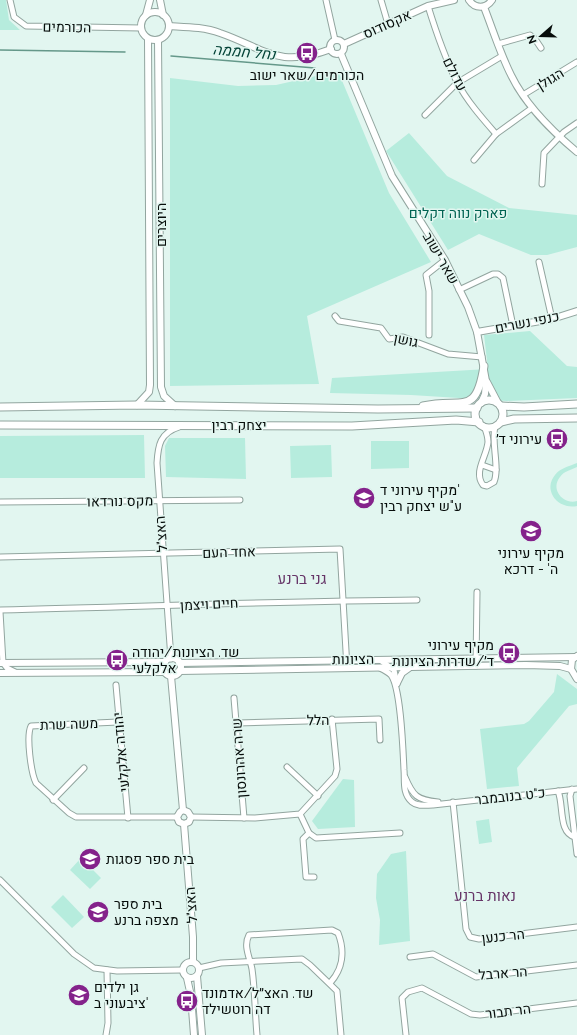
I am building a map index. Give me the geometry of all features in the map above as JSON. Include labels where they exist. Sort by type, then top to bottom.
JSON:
[{"type":"main road","points":[[413,409],[433,404],[462,403],[471,400],[480,387],[484,366]]},
{"type":"main road","points":[[577,404],[524,407],[499,404],[487,400],[479,405],[476,417],[481,424],[498,424],[514,419],[577,418]]},
{"type":"main road","points":[[498,424],[503,415],[499,404]]},
{"type":"main road","name":"יצחק רבין","points":[[0,407],[137,405],[413,409],[479,405]]},
{"type":"main road","name":"יצחק רבין","points":[[0,425],[352,426],[456,420],[481,424]]},
{"type":"street","name":"הכורמים","points":[[10,0],[14,16],[26,26],[141,28]]},
{"type":"street","points":[[150,0],[141,28],[143,34],[148,39],[158,40],[167,33],[169,26],[163,15],[160,0]]},
{"type":"street","points":[[326,0],[335,40]]},
{"type":"street","points":[[381,0],[388,24]]},
{"type":"street","name":"אקסודוס","points":[[344,44],[428,6],[454,0]]},
{"type":"street","points":[[469,0],[475,6],[484,7],[492,0]]},
{"type":"street","name":"עדולם","points":[[428,6],[436,32],[457,82],[474,108],[496,134]]},
{"type":"street","points":[[484,7],[502,56],[523,95],[532,108],[577,152]]},
{"type":"street","points":[[146,15],[156,12],[163,15]]},
{"type":"street","points":[[169,26],[201,28],[219,32],[268,54],[281,57],[306,57],[331,49]]},
{"type":"street","points":[[498,44],[530,35],[535,39],[541,48]]},
{"type":"street","name":"היוצרים","points":[[137,405],[149,392],[150,109],[148,39]]},
{"type":"street","name":"היוצרים","points":[[158,40],[160,108],[162,391],[174,406]]},
{"type":"street","points":[[335,40],[339,40],[344,44],[344,50],[341,54],[334,53],[331,49],[330,45],[335,40]]},
{"type":"street","name":"שאר ישוב","points":[[341,54],[392,176],[445,260],[477,332],[486,381],[485,394],[479,405]]},
{"type":"street","points":[[425,115],[457,82],[502,56]]},
{"type":"street","name":"הגולן","points":[[523,95],[577,62]]},
{"type":"street","points":[[474,160],[496,134],[532,108]]},
{"type":"street","points":[[542,184],[544,153],[564,132],[577,123]]},
{"type":"street","name":"גושן","points":[[429,335],[429,291],[426,275],[445,260]]},
{"type":"street","points":[[539,262],[552,318]]},
{"type":"street","points":[[459,290],[493,274],[498,274],[503,278],[513,326]]},
{"type":"street","name":"כנפי נשרים","points":[[477,332],[577,312]]},
{"type":"street","name":"גושן","points":[[335,316],[339,321],[381,328],[389,339],[403,337],[448,354],[482,357]]},
{"type":"street","name":"שאר ישוב","points":[[486,381],[499,404]]},
{"type":"street","points":[[481,424],[488,441],[480,479],[485,486],[490,486],[494,482],[496,470],[494,443],[498,424]]},
{"type":"street","name":"האצ\"ל","points":[[168,660],[157,463],[160,441],[167,432],[185,425]]},
{"type":"street","points":[[482,465],[496,470]]},
{"type":"street","name":"מקס נורדאו","points":[[0,502],[240,500]]},
{"type":"street","name":"אחד העם","points":[[0,556],[163,554],[340,549],[348,668]]},
{"type":"street","points":[[476,666],[477,592]]},
{"type":"street","name":"חיים ויצמן","points":[[0,611],[166,606],[233,602],[417,600]]},
{"type":"street","points":[[0,611],[1,664]]},
{"type":"street","points":[[576,656],[571,664],[571,669],[577,679]]},
{"type":"street","name":"הציונות","points":[[179,663],[576,656]]},
{"type":"street","points":[[378,659],[392,668]]},
{"type":"street","points":[[0,673],[164,672],[171,676],[176,675],[180,671],[179,663],[168,660],[1,664]]},
{"type":"street","points":[[164,672],[163,666],[168,660]]},
{"type":"street","points":[[1,664],[18,673]]},
{"type":"street","name":"הציונות","points":[[180,671],[476,666],[560,666],[571,669]]},
{"type":"street","name":"כ\"ט בנובמבר","points":[[380,668],[391,675],[397,693]]},
{"type":"street","name":"כ\"ט בנובמבר","points":[[392,668],[396,676],[397,683],[404,774],[411,791],[416,797],[428,801],[443,803],[575,789]]},
{"type":"street","points":[[397,683],[402,673],[410,668]]},
{"type":"street","points":[[171,676],[183,810]]},
{"type":"street","name":"יהודה אלקלעי","points":[[116,685],[118,722],[128,818]]},
{"type":"street","name":"שרה אהרונסון","points":[[234,698],[244,818]]},
{"type":"street","points":[[191,817],[288,817],[300,814],[332,782],[337,770],[332,719]]},
{"type":"street","name":"הלל","points":[[236,723],[332,719],[379,719],[380,740]]},
{"type":"street","name":"משה שרת","points":[[118,722],[31,726],[29,730],[33,777],[36,783],[53,800],[76,817],[177,817]]},
{"type":"street","points":[[287,767],[318,796]]},
{"type":"street","points":[[53,800],[84,768]]},
{"type":"street","points":[[575,789],[570,796],[577,854]]},
{"type":"street","points":[[558,791],[561,798],[565,830],[569,835],[575,837]]},
{"type":"street","name":"הר כנען","points":[[453,802],[466,929],[470,937],[479,939],[577,927]]},
{"type":"street","points":[[183,810],[188,812],[191,817]]},
{"type":"street","points":[[183,810],[178,813],[177,817],[179,822],[184,824],[189,822],[191,817]]},
{"type":"street","points":[[300,814],[309,833],[316,838],[400,833]]},
{"type":"street","name":"האצ\"ל","points":[[184,824],[193,930],[194,951],[192,962]]},
{"type":"street","points":[[309,833],[303,839],[306,877],[314,877]]},
{"type":"street","points":[[0,880],[74,954],[94,968],[106,970],[182,970]]},
{"type":"street","points":[[257,1035],[252,968],[247,954],[247,938],[249,935],[332,930],[338,933],[341,940],[341,969],[330,983]]},
{"type":"street","name":"הר ארבל","points":[[410,956],[433,954],[476,977],[577,965]]},
{"type":"street","points":[[199,968],[208,965],[249,961],[302,959],[337,991],[339,998],[341,1035]]},
{"type":"street","points":[[182,970],[186,963],[192,962],[199,968]]},
{"type":"street","points":[[199,968],[197,976],[202,1035]]},
{"type":"street","points":[[106,970],[108,1023],[106,1035]]},
{"type":"street","points":[[182,970],[187,978],[191,996],[194,1035]]},
{"type":"street","points":[[187,978],[192,979],[197,976]]},
{"type":"street","name":"הר תבור","points":[[406,1035],[402,998],[408,992],[422,988],[471,1014],[480,1015],[577,1003]]},
{"type":"green space","points":[[0,0],[6,0],[9,20],[20,30],[0,30]]},
{"type":"green space","points":[[338,71],[389,193],[431,262],[307,316],[319,384],[170,386],[170,78],[238,86],[276,85]]},
{"type":"green space","name":"פארק נווה דקלים","points":[[409,133],[447,176],[509,208],[577,215],[577,247],[547,255],[531,255],[479,234],[448,250],[386,151]]},
{"type":"green space","points":[[530,331],[567,366],[577,367],[577,398],[507,401],[411,395],[330,393],[332,378],[488,369],[484,335]]},
{"type":"green space","points":[[144,435],[145,478],[0,478],[0,436]]},
{"type":"green space","points":[[169,438],[245,438],[246,479],[166,477],[165,446]]},
{"type":"green space","points":[[371,441],[409,441],[409,468],[371,469]]},
{"type":"green space","points":[[331,445],[332,477],[291,478],[290,446]]},
{"type":"green space","points":[[577,463],[577,467],[564,473],[557,482],[557,491],[563,498],[567,501],[577,501],[577,506],[564,505],[554,498],[550,487],[551,481],[560,471]]},
{"type":"green space","points":[[557,674],[577,689],[577,704],[569,706],[517,768],[519,786],[487,789],[480,729],[524,724],[529,721],[554,692]]},
{"type":"green space","points":[[343,779],[354,780],[355,827],[318,829],[312,821]]},
{"type":"green space","points":[[489,819],[492,842],[479,844],[476,821]]},
{"type":"green space","points":[[406,851],[410,941],[379,945],[380,920],[376,898],[377,874],[391,854]]},
{"type":"green space","points":[[81,858],[101,878],[90,889],[70,870]]},
{"type":"green space","points":[[63,895],[84,917],[72,928],[51,907]]},
{"type":"waterway","name":"נחל חממה","points":[[0,50],[125,52]]},
{"type":"waterway","name":"נחל חממה","points":[[171,56],[315,68]]},
{"type":"place","name":"הכורמים/שאר ישוב","points":[[307,53]]},
{"type":"place","name":"עירוני ד׳","points":[[557,439]]},
{"type":"place","name":"מקיף עירוני ד' ע\"ש יצחק רבין","points":[[364,498]]},
{"type":"place","name":"מקיף עירוני ה' - דרכא","points":[[531,531]]},
{"type":"place","name":"מקיף עירוני ד׳/שדרות הציונות","points":[[509,653]]},
{"type":"place","name":"שד. הציונות/יהודה אלקלעי","points":[[117,660]]},
{"type":"place","name":"בית ספר פסגות","points":[[90,859]]},
{"type":"place","name":"בית ספר מצפה ברנע","points":[[98,912]]},
{"type":"place","name":"גן ילדים ציבעוני ב'","points":[[79,995]]},
{"type":"place","name":"שד. האצ״ל/אדמונד דה רוטשילד","points":[[187,1001]]},
{"type":"district","name":"גני ברנע","points":[[302,579]]},
{"type":"district","name":"נאות ברנע","points":[[485,896]]}]
